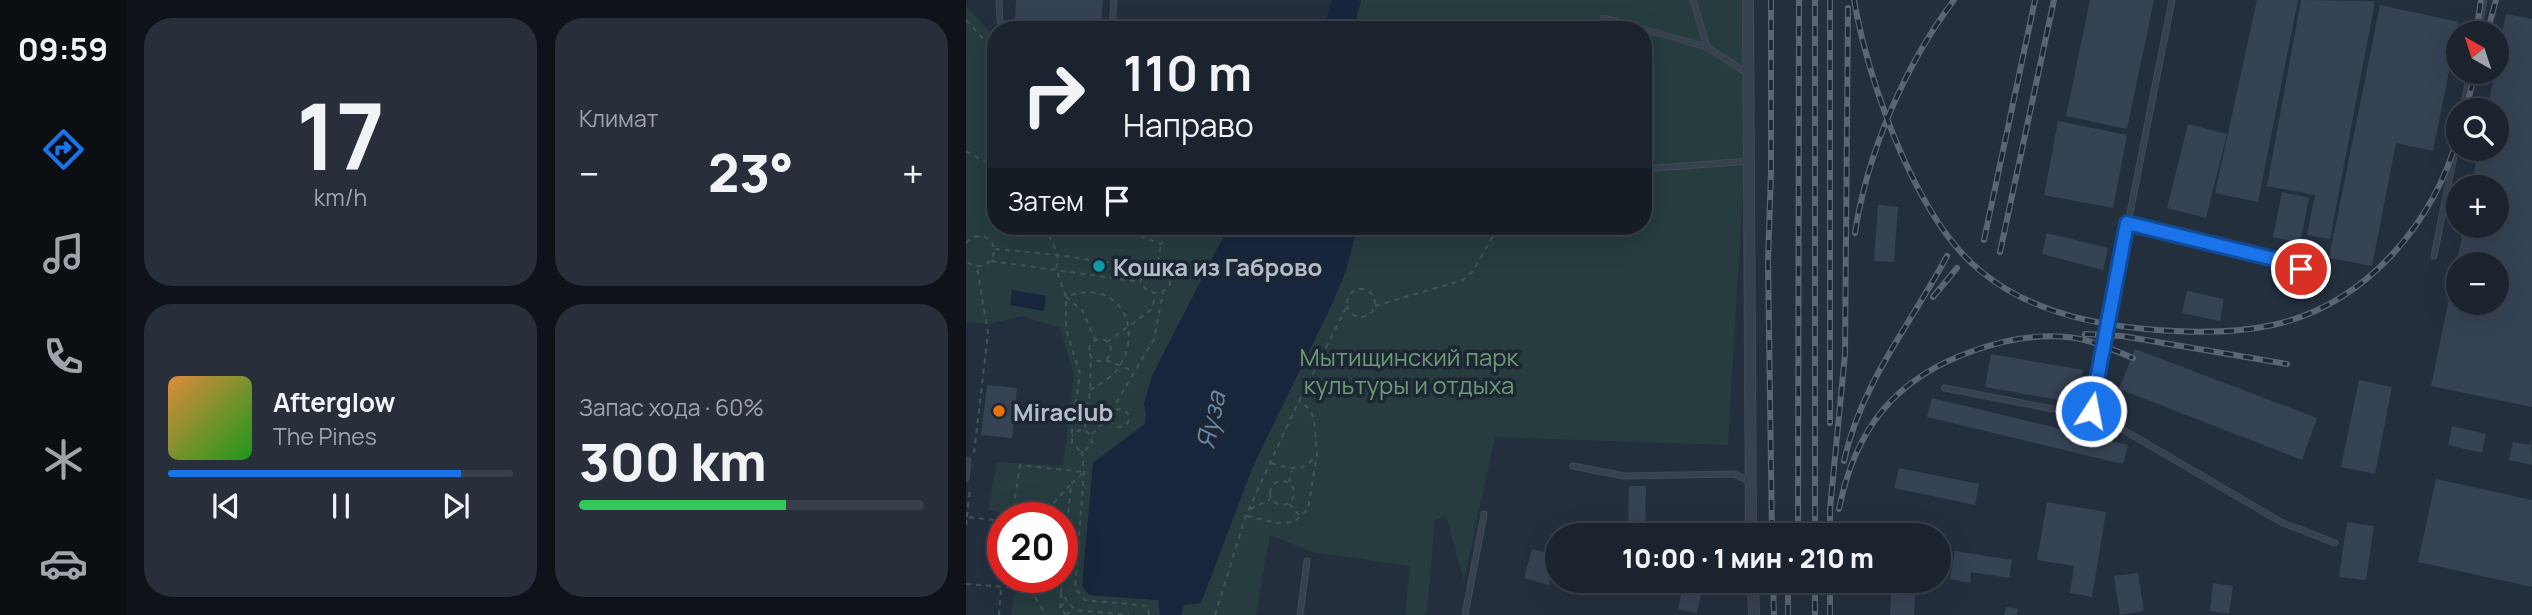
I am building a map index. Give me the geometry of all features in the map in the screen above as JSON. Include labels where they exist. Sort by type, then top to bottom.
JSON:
[{"type":"street","points":[[1748,0],[1751,161],[1751,523]]},
{"type":"street","points":[[1753,593],[1754,615]]},
{"type":"lane","points":[[999,0],[1001,21]]},
{"type":"lane","points":[[1113,21],[1114,0]]},
{"type":"lane","points":[[1693,0],[1707,47]]},
{"type":"lane","points":[[2091,411],[2172,0]]},
{"type":"lane","points":[[2480,21],[2484,0]]},
{"type":"lane","points":[[1652,32],[1707,47],[1750,75]]},
{"type":"lane","points":[[1652,168],[1751,161]]},
{"type":"lane","points":[[2434,256],[2453,161]]},
{"type":"lane","points":[[2127,223],[2274,259],[2301,269]]},
{"type":"lane","points":[[1945,388],[2053,409],[2091,411],[2281,522],[2335,543]]},
{"type":"lane","points":[[969,478],[971,462]]},
{"type":"lane","points":[[1573,466],[1624,476],[1734,474],[1749,481]]},
{"type":"lane","points":[[1465,615],[1484,514]]},
{"type":"lane","points":[[1300,615],[1307,561]]},
{"type":"path","points":[[966,20],[987,43]]},
{"type":"path","points":[[966,151],[987,163]]},
{"type":"path","points":[[1049,235],[1058,255],[1056,269],[1066,297],[1066,329],[1080,374],[1072,436],[1074,446],[1082,450]]},
{"type":"path","points":[[1137,235],[1161,244]]},
{"type":"path","points":[[1158,263],[1165,235]]},
{"type":"path","points":[[1347,306],[1352,314],[1361,317],[1370,314],[1375,306],[1463,280],[1473,271],[1494,235]]},
{"type":"path","points":[[966,241],[983,236],[992,242],[995,249],[991,261],[985,266],[977,267],[966,261]]},
{"type":"path","points":[[991,261],[1140,282],[1147,291],[1155,294],[1163,292],[1170,285],[1171,277],[1167,268],[1158,263],[1144,268],[995,249]]},
{"type":"path","points":[[971,462],[988,333],[977,267]]},
{"type":"path","points":[[1140,282],[1144,268]]},
{"type":"path","points":[[1215,615],[1246,515],[1299,400],[1347,306],[1350,293],[1358,289],[1371,293],[1375,306]]},
{"type":"path","points":[[1066,297],[1093,292],[1114,299],[1123,310],[1128,327],[1128,340],[1119,365],[1111,376],[1090,390]]},
{"type":"path","points":[[1091,435],[1112,414],[1116,410],[1125,410],[1128,423],[1123,427],[1114,425],[1112,414],[1154,339],[1163,292]]},
{"type":"path","points":[[1095,340],[1107,342],[1152,309],[1155,294]]},
{"type":"path","points":[[1066,297],[1083,311],[1095,340]]},
{"type":"path","points":[[1085,429],[1090,390],[1089,347],[1095,340]]},
{"type":"path","points":[[1091,357],[1100,361],[1106,359],[1111,351],[1107,342]]},
{"type":"path","points":[[1106,359],[1134,372]]},
{"type":"path","points":[[1246,515],[1277,523],[1294,522],[1308,509],[1317,454],[1314,419],[1310,410],[1299,400]]},
{"type":"path","points":[[1072,436],[1085,429]]},
{"type":"path","points":[[1082,450],[1091,445],[1091,435],[1085,429]]},
{"type":"path","points":[[1082,450],[1084,472],[1075,588],[1085,600],[1148,606],[1149,615]]},
{"type":"path","points":[[1270,463],[1301,469],[1309,465],[1317,454]]},
{"type":"path","points":[[1014,502],[1020,465],[1084,472]]},
{"type":"path","points":[[1288,503],[1294,493],[1289,483],[1293,469]]},
{"type":"path","points":[[1055,502],[1084,472]]},
{"type":"path","points":[[966,525],[969,478]]},
{"type":"path","points":[[1289,483],[1281,481],[1274,484],[1270,491],[1272,498],[1277,503],[1288,503],[1301,517]]},
{"type":"path","points":[[1069,502],[1071,484]]},
{"type":"path","points":[[1249,510],[1272,498]]},
{"type":"path","points":[[967,517],[987,519]]},
{"type":"path","points":[[966,584],[987,586]]},
{"type":"path","points":[[999,615],[1001,593]]},
{"type":"path","points":[[1034,593],[1046,615]]},
{"type":"path","points":[[1061,593],[1076,610]]},
{"type":"path","points":[[1060,615],[1061,593]]},
{"type":"path","points":[[1060,609],[1065,603],[1071,605]]},
{"type":"path","points":[[1068,615],[1073,610],[1071,605]]},
{"type":"path","points":[[1060,609],[1068,615]]},
{"type":"path","points":[[1068,615],[1076,610],[1129,615]]},
{"type":"green space","name":"Мытищинский парк культуры и отдыха","points":[[1361,0],[1754,0],[1728,445],[1495,437],[1464,580],[1446,516],[1435,520],[1427,611],[1424,615],[1405,615],[1410,566],[1312,552],[1270,535],[1256,615],[1181,615],[1184,604],[1233,514],[1253,466],[1332,304],[1346,270],[1355,235],[1652,235],[1652,21],[1355,21]]},
{"type":"green space","points":[[966,6],[987,28],[987,235],[1224,235],[1152,376],[1144,404],[1145,424],[1093,463],[1089,595],[1159,600],[1160,615],[1011,615],[1013,596],[1017,593],[1078,593],[1078,502],[990,502],[997,462],[1063,466],[1074,376],[1060,328],[1022,316],[989,324],[966,322]]},
{"type":"water","points":[[1332,0],[1361,0],[1355,21],[1326,21]]},
{"type":"water","name":"Яуза","points":[[1224,235],[1355,235],[1346,270],[1332,304],[1253,466],[1201,603],[1184,605],[1181,615],[1160,615],[1158,600],[1089,595],[1082,586],[1093,463],[1145,424],[1144,404],[1152,376]]},
{"type":"water","points":[[1012,290],[1046,296],[1044,311],[1010,305]]},
{"type":"building","points":[[1016,0],[1103,0],[1101,21],[1015,20]]},
{"type":"building","points":[[2090,0],[2154,0],[2127,129],[2066,116]]},
{"type":"building","points":[[2257,0],[2298,0],[2258,202],[2215,193]]},
{"type":"building","points":[[2301,0],[2375,1],[2330,239],[2307,235],[2315,195],[2267,186]]},
{"type":"building","points":[[2380,5],[2454,21],[2446,21],[2447,84],[2433,151],[2396,143],[2372,266],[2329,258]]},
{"type":"building","points":[[2506,14],[2532,19],[2532,407],[2431,386],[2446,313],[2509,315],[2509,252],[2459,252],[2462,238],[2509,238],[2509,175],[2474,175],[2476,161],[2509,161],[2509,98],[2490,98],[2492,84],[2510,84],[2510,21],[2505,21]]},
{"type":"building","points":[[2058,121],[2127,135],[2113,208],[2044,195]]},
{"type":"building","points":[[2188,124],[2227,134],[2206,218],[2167,208]]},
{"type":"building","points":[[2282,192],[2309,198],[2300,243],[2273,237]]},
{"type":"building","points":[[1878,205],[1898,207],[1894,262],[1874,261]]},
{"type":"building","points":[[2047,233],[2108,248],[2103,270],[2042,254]]},
{"type":"building","points":[[2187,291],[2224,299],[2220,321],[2182,313]]},
{"type":"building","points":[[2135,349],[2317,418],[2302,460],[2119,389]]},
{"type":"building","points":[[1991,354],[2083,370],[2076,403],[1985,387]]},
{"type":"building","points":[[2359,380],[2392,387],[2375,474],[2341,467]]},
{"type":"building","name":"Miraclub","points":[[987,385],[1017,388],[1012,438],[981,435]]},
{"type":"building","points":[[1932,398],[2128,445],[2123,464],[1927,417]]},
{"type":"building","points":[[2452,426],[2486,434],[2482,453],[2448,445]]},
{"type":"building","points":[[2531,439],[2532,465],[2509,460],[2513,442],[2530,445]]},
{"type":"building","points":[[1899,468],[1979,484],[1975,505],[1894,488]]},
{"type":"building","points":[[2436,479],[2532,500],[2532,587],[2418,562]]},
{"type":"building","points":[[1629,486],[1646,486],[1645,523],[1628,523]]},
{"type":"building","points":[[2047,502],[2106,512],[2092,597],[2070,593],[2074,566],[2037,560]]},
{"type":"building","points":[[2347,522],[2374,526],[2366,580],[2339,577]]},
{"type":"building","points":[[1532,549],[1545,552],[1545,584],[1524,578]]},
{"type":"building","points":[[1955,551],[2012,560],[2009,578],[1971,572],[1970,583],[1951,579]]},
{"type":"building","points":[[2138,573],[2144,611],[2120,615],[2114,576]]},
{"type":"building","points":[[2213,583],[2233,586],[2229,614],[2210,611]]},
{"type":"building","points":[[1681,593],[1701,593],[1697,613],[1678,609]]},
{"type":"building","points":[[1891,593],[1915,593],[1914,615],[1890,615]]},
{"type":"building","points":[[2006,607],[2018,609],[2017,615],[2004,615]]},
{"type":"railway","points":[[1771,0],[1768,261],[1772,523]]},
{"type":"railway","points":[[1798,523],[1799,0]]},
{"type":"railway","points":[[1815,0],[1815,523]]},
{"type":"railway","points":[[1830,0],[1830,423]]},
{"type":"railway","points":[[1854,0],[1883,108],[1916,185],[1937,220],[1959,250],[2001,286],[2039,306],[2081,319],[2146,329],[2210,332],[2257,328],[2307,314],[2338,299],[2367,279],[2392,255],[2433,198],[2450,161]]},
{"type":"railway","points":[[1855,233],[1869,172],[1891,111],[1904,81],[1936,25],[1954,0]]},
{"type":"railway","points":[[1984,240],[2035,0]]},
{"type":"railway","points":[[2000,252],[2054,0]]},
{"type":"railway","points":[[2478,21],[2481,0]]},
{"type":"railway","points":[[2490,21],[2496,0]]},
{"type":"railway","points":[[1830,523],[1845,354],[1848,8]]},
{"type":"railway","points":[[2469,98],[2472,84]]},
{"type":"railway","points":[[1844,461],[1862,406],[1875,380],[1947,256]]},
{"type":"railway","points":[[1933,297],[1957,268]]},
{"type":"railway","points":[[2085,334],[2122,336],[2287,364]]},
{"type":"railway","points":[[1839,509],[1856,454],[1883,410],[1921,376],[1946,362],[1996,344],[2043,336],[2084,340],[2133,358]]},
{"type":"railway","points":[[1773,593],[1774,615]]},
{"type":"railway","points":[[1788,593],[1788,615]]},
{"type":"railway","points":[[1815,593],[1815,615]]},
{"type":"railway","points":[[1830,593],[1830,615]]},
{"type":"place","name":"Кошка из Габрово","points":[[1099,266]]},
{"type":"place","name":"Miraclub","points":[[999,411]]},
{"type":"route","points":[[2091,411],[2127,223],[2274,259],[2301,269]]}]
